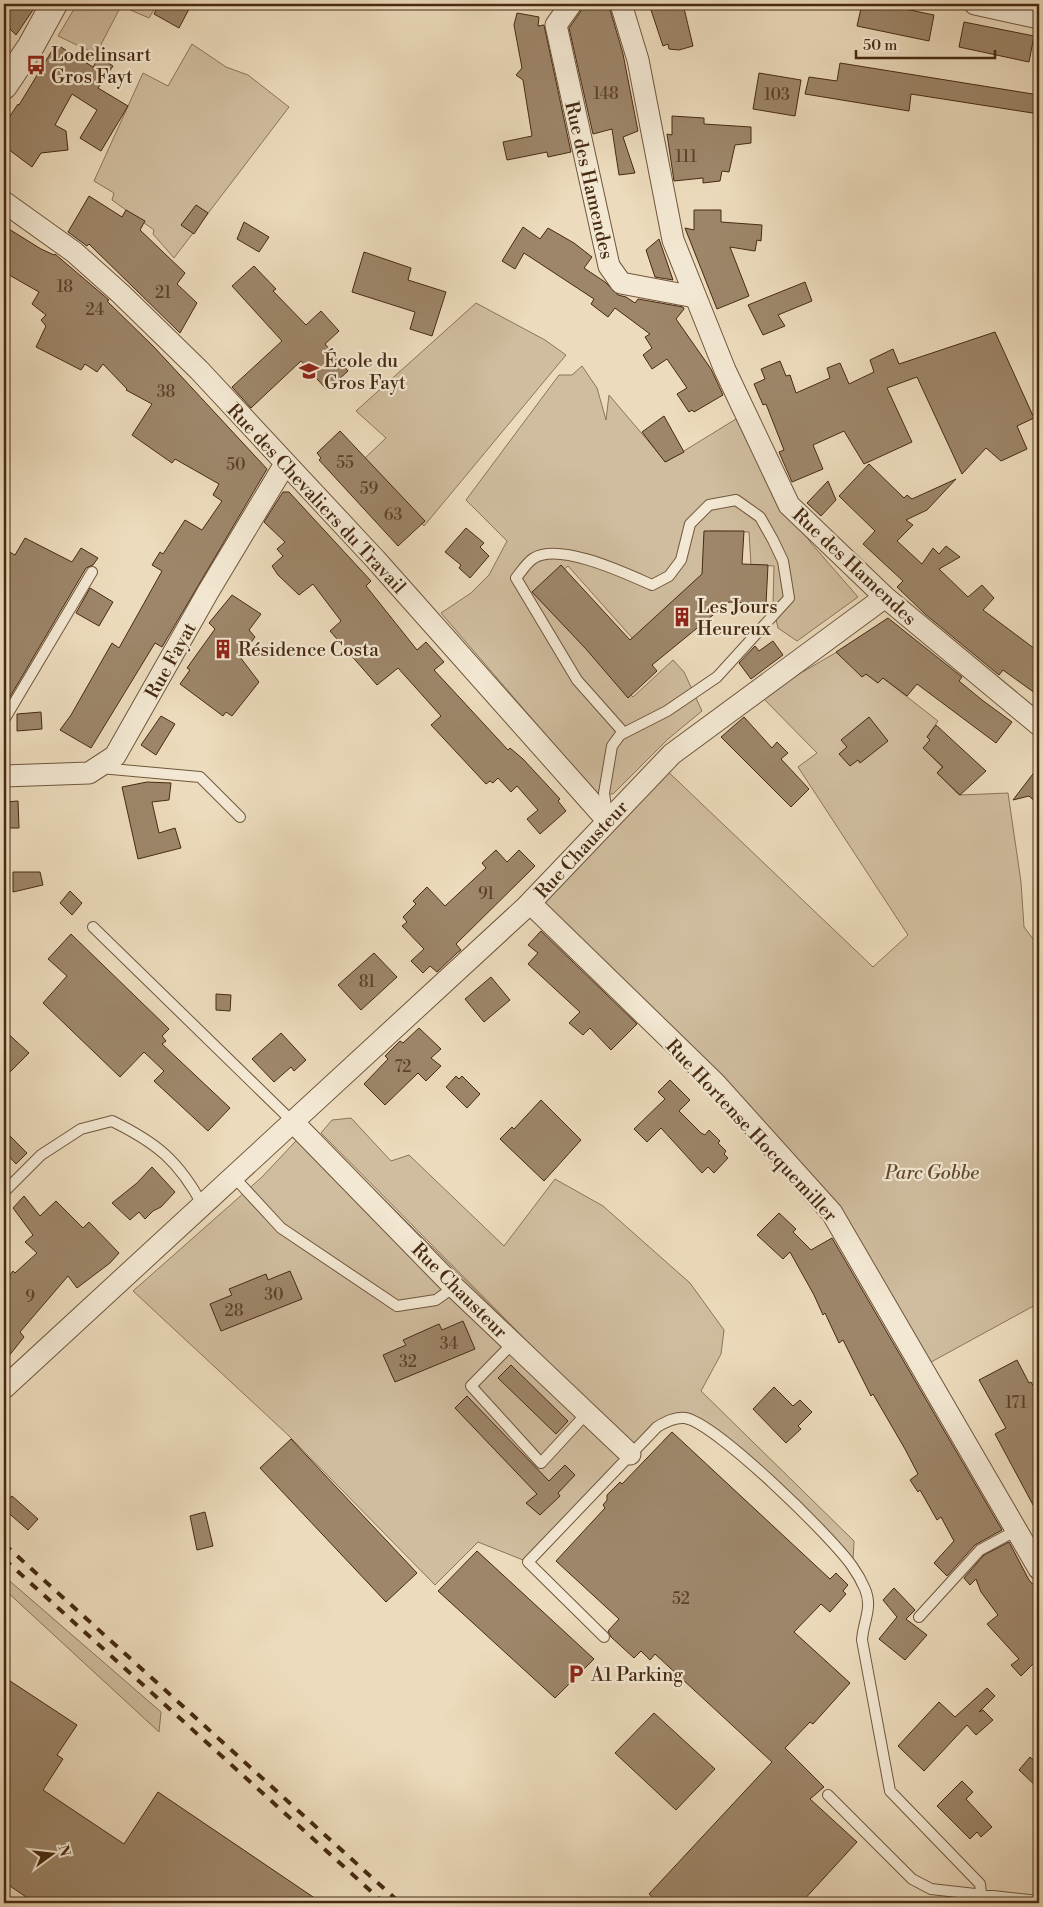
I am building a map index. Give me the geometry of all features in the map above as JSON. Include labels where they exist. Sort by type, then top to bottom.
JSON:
[{"type":"street","points":[[4,86],[31,46],[54,4]]},
{"type":"street","name":"Rue des Hamendes","points":[[571,4],[556,25],[609,266],[621,283],[695,296]]},
{"type":"street","name":"Rue des Hamendes","points":[[621,4],[638,60],[673,240],[725,370],[790,506],[885,597],[1004,698],[1039,725]]},
{"type":"street","points":[[975,4],[1039,18]]},
{"type":"street","name":"Rue des Chevaliers du Travail","points":[[4,202],[74,252],[121,294],[199,370],[376,560],[607,820]]},
{"type":"street","name":"Rue Fayat","points":[[4,776],[89,773],[115,756],[208,592],[285,464]]},
{"type":"street","name":"Rue Chausteur","points":[[4,1388],[294,1123],[530,903],[607,820],[672,754],[885,597]]},
{"type":"street","name":"Rue Hortense Hocquemiller","points":[[530,903],[715,1084],[832,1213],[1039,1569]]},
{"type":"street","name":"Rue Chausteur","points":[[294,1123],[454,1287],[630,1454]]},
{"type":"lane","points":[[607,820],[604,793],[612,746],[624,733],[667,711],[717,677],[788,598],[783,561],[760,517],[736,500],[709,505],[690,524],[681,560],[669,576],[652,585],[609,566],[560,553],[535,557],[516,578],[577,680],[624,733]]},
{"type":"lane","points":[[4,720],[92,572]]},
{"type":"lane","points":[[96,768],[200,777],[240,817]]},
{"type":"lane","points":[[92,927],[294,1123]]},
{"type":"lane","points":[[4,1192],[41,1155],[81,1129],[112,1121],[145,1137],[177,1166],[192,1186],[203,1206]]},
{"type":"lane","points":[[234,1177],[281,1228],[397,1306],[436,1300],[454,1287]]},
{"type":"lane","points":[[513,1343],[471,1386],[541,1463],[587,1413]]},
{"type":"lane","points":[[604,1637],[528,1562],[656,1427],[669,1420],[684,1418],[700,1424],[748,1461],[811,1520],[852,1566],[866,1591],[870,1613],[863,1628],[862,1640],[890,1791],[980,1884],[981,1893]]},
{"type":"lane","points":[[920,1617],[980,1550],[1017,1530]]},
{"type":"lane","points":[[828,1795],[912,1879],[931,1889],[981,1893],[1039,1901]]},
{"type":"green space","points":[[77,4],[157,4],[149,18],[121,6],[96,54],[58,36]]},
{"type":"green space","points":[[192,44],[226,67],[248,75],[289,107],[174,258],[153,234],[154,230],[112,200],[114,193],[94,181],[143,73],[168,86]]},
{"type":"green space","points":[[476,303],[545,340],[566,355],[424,526],[364,459],[386,438],[356,411]]},
{"type":"green space","points":[[582,366],[597,388],[606,420],[609,395],[666,462],[736,419],[784,505],[811,543],[858,597],[797,641],[778,628],[775,615],[750,604],[773,604],[774,566],[751,565],[749,532],[711,531],[708,575],[634,640],[568,566],[535,595],[633,697],[673,660],[684,672],[702,711],[668,739],[613,794],[596,793],[441,613],[471,593],[489,575],[507,541],[466,500],[559,375],[572,375]]},
{"type":"green space","name":"Parc Gobbe","points":[[837,652],[878,683],[883,678],[938,721],[927,737],[931,741],[923,748],[942,767],[937,773],[959,795],[1008,793],[1021,882],[1024,927],[1039,947],[1039,1303],[922,1367],[832,1213],[530,903],[661,765],[873,967],[908,935],[798,767],[817,753],[761,696]]},
{"type":"green space","points":[[351,1118],[391,1161],[409,1155],[504,1246],[555,1179],[603,1206],[690,1283],[724,1330],[721,1354],[701,1391],[854,1541],[853,1561],[720,1434],[684,1418],[645,1438],[528,1562],[478,1542],[435,1585],[287,1434],[133,1291],[262,1177],[310,1126],[545,1359],[321,1133],[332,1120]]},
{"type":"green space","points":[[4,1576],[161,1712],[159,1732],[4,1589]]},
{"type":"building","points":[[4,4],[37,4],[16,35],[4,23]]},
{"type":"building","points":[[159,4],[180,4],[189,9],[179,28],[154,14]]},
{"type":"building","points":[[583,4],[608,4],[609,6],[623,54],[638,131],[623,137],[635,173],[619,175],[612,129],[593,134],[569,28],[581,11]]},
{"type":"building","points":[[659,4],[683,4],[693,46],[679,50],[669,49],[668,44],[663,46],[650,7]]},
{"type":"building","points":[[862,4],[881,4],[934,15],[929,41],[857,26]]},
{"type":"building","points":[[517,13],[539,17],[538,26],[544,25],[571,152],[548,157],[547,152],[507,160],[503,142],[532,136],[523,80],[516,75],[522,68],[514,25]]},
{"type":"building","points":[[964,22],[1034,36],[1029,62],[959,47]]},
{"type":"building","points":[[56,44],[93,67],[99,57],[113,66],[98,88],[128,106],[101,151],[80,138],[97,110],[72,94],[55,125],[66,131],[68,150],[41,153],[32,167],[4,146],[4,125],[19,105]]},
{"type":"building","points":[[840,63],[1039,95],[1039,114],[911,94],[909,111],[805,94],[809,77],[837,81]]},
{"type":"building","points":[[759,73],[801,80],[795,116],[753,109]]},
{"type":"building","points":[[672,116],[704,118],[704,124],[751,127],[751,143],[735,145],[729,172],[722,171],[720,181],[703,183],[703,178],[674,181],[667,134],[672,135]]},
{"type":"building","points":[[89,196],[122,217],[126,210],[145,221],[140,230],[185,273],[177,284],[197,303],[180,333],[89,244],[87,246],[68,232]]},
{"type":"building","points":[[196,205],[208,213],[194,234],[181,225]]},
{"type":"building","points":[[694,210],[721,210],[721,222],[762,225],[761,241],[757,240],[755,251],[730,247],[749,296],[717,309],[685,228],[694,230]]},
{"type":"building","points":[[244,222],[269,237],[259,252],[237,239]]},
{"type":"building","points":[[4,226],[41,249],[55,254],[109,300],[107,301],[154,347],[267,469],[162,647],[155,643],[91,748],[60,730],[71,715],[112,643],[119,648],[162,571],[152,565],[160,552],[163,554],[185,520],[202,530],[222,501],[213,495],[219,484],[175,459],[172,463],[132,435],[152,404],[126,390],[103,364],[97,372],[85,364],[81,370],[36,347],[46,326],[41,320],[46,315],[32,304],[39,292],[4,272]]},
{"type":"building","points":[[523,227],[540,239],[548,228],[574,243],[592,257],[584,268],[605,282],[618,295],[626,297],[635,303],[638,299],[683,307],[684,309],[676,319],[711,369],[723,395],[694,412],[692,410],[689,412],[677,394],[687,388],[667,359],[652,369],[643,355],[652,348],[645,337],[650,334],[615,308],[608,317],[591,304],[594,299],[524,253],[515,269],[502,261]]},
{"type":"building","points":[[659,239],[673,280],[655,277],[646,250]]},
{"type":"building","points":[[364,252],[411,268],[408,280],[446,292],[432,336],[410,329],[415,312],[352,292]]},
{"type":"building","points":[[254,266],[276,289],[273,291],[306,325],[321,311],[339,331],[325,344],[348,371],[327,390],[301,361],[251,408],[232,387],[282,341],[232,286]]},
{"type":"building","points":[[805,282],[812,301],[778,315],[785,326],[763,335],[748,305]]},
{"type":"building","points":[[995,332],[1034,418],[1017,426],[1027,449],[1001,461],[986,448],[962,474],[917,377],[887,388],[912,442],[864,464],[844,431],[813,445],[823,469],[792,482],[779,452],[784,450],[766,404],[763,405],[754,384],[765,379],[761,369],[780,361],[786,376],[790,375],[796,393],[830,378],[827,368],[840,363],[849,384],[874,372],[870,360],[893,349],[899,364]]},
{"type":"building","points":[[664,416],[684,452],[665,462],[642,432]]},
{"type":"building","points":[[340,431],[425,521],[398,546],[319,460],[321,458],[317,453]]},
{"type":"building","points":[[869,464],[904,498],[907,495],[912,499],[956,479],[927,510],[906,520],[913,525],[897,541],[922,564],[933,548],[939,554],[946,546],[960,557],[939,569],[968,597],[982,585],[994,598],[983,610],[1039,652],[1039,696],[1003,670],[999,675],[925,614],[897,587],[903,581],[863,544],[875,531],[839,496]]},
{"type":"building","points":[[828,481],[836,500],[821,516],[807,503]]},
{"type":"building","points":[[283,492],[289,492],[371,581],[366,586],[417,650],[426,642],[444,662],[434,670],[508,750],[510,748],[523,759],[560,799],[558,801],[566,811],[540,834],[527,819],[538,810],[517,786],[511,792],[498,778],[493,783],[490,781],[486,784],[431,725],[441,716],[398,668],[377,685],[330,631],[341,621],[313,584],[299,595],[278,575],[272,566],[283,556],[277,549],[285,542],[264,522]]},
{"type":"building","points":[[466,528],[484,543],[480,547],[489,556],[470,578],[459,568],[461,565],[445,552]]},
{"type":"building","name":"Les Jours Heureux","points":[[704,531],[744,531],[742,564],[768,565],[766,604],[729,602],[652,665],[657,671],[628,698],[586,649],[532,592],[561,565],[630,640],[702,574]]},
{"type":"building","points":[[25,538],[72,562],[81,548],[98,558],[93,565],[86,568],[4,707],[4,549],[15,555]]},
{"type":"building","points":[[90,588],[113,602],[99,626],[76,613]]},
{"type":"building","name":"Résidence Costa","points":[[232,595],[261,614],[249,630],[255,637],[240,657],[259,682],[232,716],[226,712],[223,716],[180,684],[190,670],[187,668],[215,629],[209,623]]},
{"type":"building","points":[[888,618],[962,677],[959,681],[1012,722],[996,743],[917,684],[907,696],[883,678],[878,683],[866,674],[862,677],[836,652]]},
{"type":"building","points":[[773,641],[783,655],[751,679],[739,663],[755,646],[759,651]]},
{"type":"building","points":[[41,712],[42,729],[17,731],[17,714]]},
{"type":"building","points":[[161,716],[175,724],[156,755],[141,745]]},
{"type":"building","points":[[744,717],[772,748],[777,742],[788,753],[781,759],[809,789],[791,807],[721,737]]},
{"type":"building","points":[[869,717],[888,741],[860,763],[858,760],[850,766],[839,754],[847,747],[841,740]]},
{"type":"building","points":[[936,725],[986,771],[960,795],[937,773],[943,767],[923,748],[930,740],[927,737]]},
{"type":"building","points":[[1039,766],[1039,805],[1029,796],[1013,800]]},
{"type":"building","points":[[147,782],[171,783],[169,800],[152,802],[159,833],[175,828],[181,848],[138,859],[122,787]]},
{"type":"building","points":[[18,801],[19,828],[4,828],[4,802]]},
{"type":"building","points":[[496,850],[507,862],[519,850],[535,866],[456,944],[461,950],[437,972],[430,966],[423,973],[411,961],[424,949],[402,926],[407,922],[403,917],[416,904],[413,901],[427,887],[445,906],[486,868],[482,863]]},
{"type":"building","points":[[13,872],[40,872],[43,885],[13,892]]},
{"type":"building","points":[[70,891],[82,903],[72,915],[60,903]]},
{"type":"building","points":[[541,931],[637,1024],[611,1050],[590,1028],[583,1035],[569,1023],[580,1012],[528,964],[538,953],[528,945]]},
{"type":"building","points":[[71,934],[169,1029],[162,1036],[166,1041],[162,1044],[230,1108],[208,1131],[154,1081],[164,1071],[144,1052],[120,1077],[43,1003],[67,976],[48,959]]},
{"type":"building","points":[[374,953],[397,977],[361,1010],[338,985]]},
{"type":"building","points":[[491,977],[510,1000],[484,1022],[465,999]]},
{"type":"building","points":[[216,994],[231,995],[230,1011],[216,1010]]},
{"type":"building","points":[[419,1028],[441,1049],[431,1058],[441,1066],[426,1081],[418,1073],[385,1105],[364,1084],[388,1059],[385,1056],[400,1041],[403,1043]]},
{"type":"building","points":[[4,1030],[29,1053],[4,1078]]},
{"type":"building","points":[[281,1033],[306,1060],[294,1071],[291,1067],[274,1082],[252,1059]]},
{"type":"building","points":[[456,1076],[459,1079],[462,1076],[480,1094],[467,1108],[446,1087]]},
{"type":"building","points":[[670,1080],[690,1100],[679,1111],[701,1133],[705,1135],[709,1130],[720,1141],[718,1143],[726,1151],[724,1154],[728,1158],[714,1173],[708,1167],[702,1173],[661,1128],[647,1142],[634,1129],[665,1099],[658,1092]]},
{"type":"building","points":[[541,1100],[581,1140],[544,1181],[500,1139],[512,1127],[514,1129]]},
{"type":"building","points":[[4,1130],[27,1153],[16,1164],[4,1151]]},
{"type":"building","points":[[152,1167],[175,1192],[161,1207],[153,1211],[145,1219],[139,1212],[130,1220],[112,1203],[137,1183]]},
{"type":"building","points":[[24,1196],[40,1216],[56,1201],[83,1228],[89,1222],[119,1253],[110,1263],[77,1288],[68,1276],[20,1332],[24,1337],[4,1362],[4,1283],[13,1271],[15,1273],[37,1253],[25,1242],[33,1235],[13,1208]]},
{"type":"building","points":[[779,1213],[796,1229],[793,1232],[811,1250],[832,1238],[1002,1530],[975,1545],[947,1576],[934,1563],[954,1541],[941,1517],[937,1520],[920,1490],[918,1492],[910,1480],[918,1474],[905,1449],[873,1394],[871,1396],[843,1340],[839,1343],[825,1313],[823,1315],[790,1252],[783,1259],[757,1235]]},
{"type":"building","points":[[290,1271],[302,1299],[221,1331],[210,1304],[232,1295],[229,1289],[266,1274],[268,1280]]},
{"type":"building","points":[[463,1321],[475,1349],[395,1382],[383,1355],[406,1345],[403,1340],[439,1324],[442,1330]]},
{"type":"building","points":[[1017,1360],[1029,1383],[1031,1382],[1039,1395],[1039,1516],[995,1434],[1006,1428],[979,1380]]},
{"type":"building","points":[[511,1365],[568,1421],[556,1434],[498,1378]]},
{"type":"building","points":[[774,1387],[793,1406],[800,1400],[812,1412],[798,1426],[801,1429],[786,1443],[753,1409]]},
{"type":"building","points":[[467,1396],[549,1481],[565,1465],[575,1475],[558,1493],[560,1496],[540,1515],[526,1503],[537,1494],[455,1408]]},
{"type":"building","points":[[672,1432],[830,1579],[836,1573],[848,1585],[843,1591],[846,1594],[830,1612],[821,1604],[794,1632],[850,1683],[813,1724],[810,1722],[785,1748],[824,1787],[810,1799],[857,1842],[801,1903],[659,1903],[649,1894],[772,1762],[655,1654],[650,1660],[641,1651],[634,1658],[611,1637],[608,1631],[619,1619],[556,1561],[605,1508],[603,1505],[607,1500],[607,1495],[620,1482],[622,1484]]},
{"type":"building","points":[[291,1439],[417,1573],[386,1602],[260,1468]]},
{"type":"building","points":[[12,1496],[38,1519],[28,1530],[4,1509],[4,1505]]},
{"type":"building","points":[[205,1512],[213,1546],[197,1550],[190,1516]]},
{"type":"building","points":[[1009,1542],[1029,1580],[1039,1591],[1039,1658],[1021,1676],[1011,1665],[1019,1659],[987,1624],[998,1615],[981,1592],[976,1579],[970,1585],[964,1578],[984,1555]]},
{"type":"building","points":[[477,1551],[594,1659],[555,1698],[438,1591]]},
{"type":"building","points":[[894,1588],[915,1610],[906,1619],[927,1635],[905,1660],[879,1639],[897,1617],[883,1600]]},
{"type":"building","points":[[4,1677],[77,1725],[57,1755],[63,1759],[43,1790],[124,1844],[158,1792],[322,1903],[35,1903],[4,1882]]},
{"type":"building","points":[[987,1688],[995,1696],[979,1712],[983,1710],[993,1720],[976,1735],[967,1725],[924,1771],[898,1746],[939,1702],[955,1717]]},
{"type":"building","points":[[654,1713],[715,1769],[676,1810],[615,1753]]},
{"type":"building","points":[[1030,1757],[1039,1765],[1039,1789],[1019,1770]]},
{"type":"building","points":[[962,1781],[973,1792],[966,1799],[992,1827],[981,1837],[977,1832],[970,1839],[937,1806]]},
{"type":"railway","points":[[4,1544],[400,1903]]},
{"type":"railway","points":[[4,1559],[384,1903]]},
{"type":"place","name":"Lodelinsart Gros Fayt","points":[[36,65]]},
{"type":"place","name":"École du Gros Fayt","points":[[309,371]]},
{"type":"place","name":"Les Jours Heureux","points":[[682,617]]},
{"type":"place","name":"Résidence Costa","points":[[223,649]]},
{"type":"place","name":"A1 Parking","points":[[576,1674]]}]
